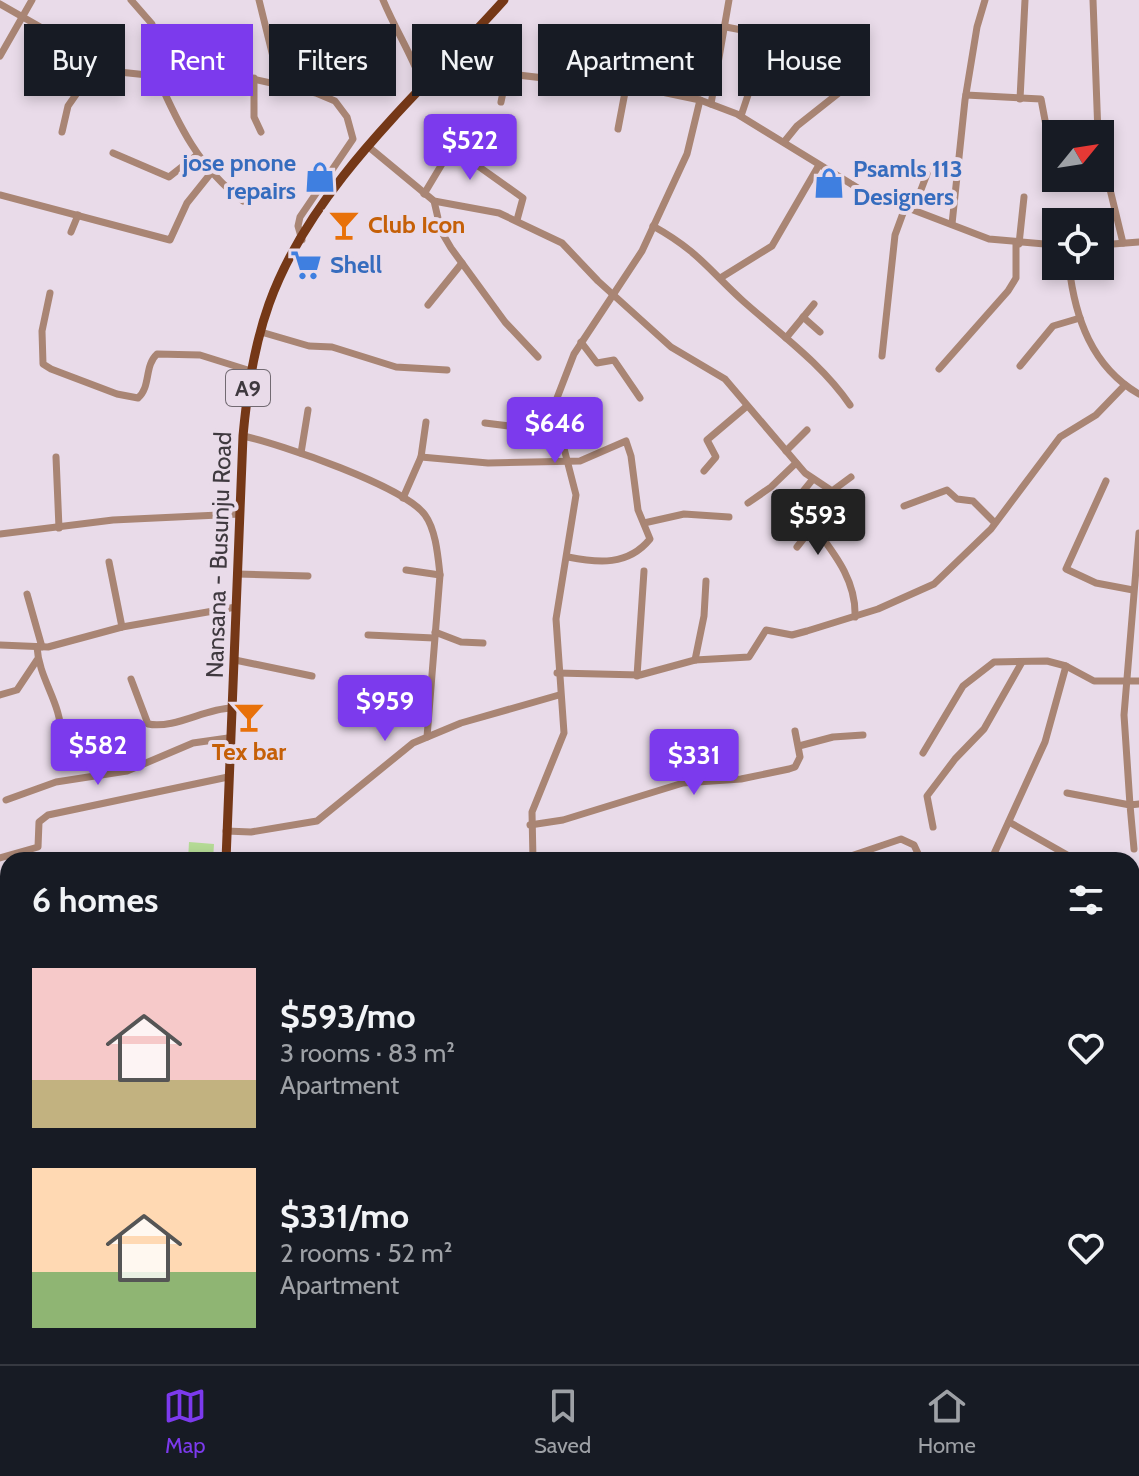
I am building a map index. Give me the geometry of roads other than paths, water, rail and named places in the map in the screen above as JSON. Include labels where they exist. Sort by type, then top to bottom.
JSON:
[{"type":"main road","name":"Nansana - Busunju Road","points":[[483,24],[504,0]]},
{"type":"main road","name":"Nansana - Busunju Road","points":[[226,852],[228,738],[235,660],[243,436],[251,371],[269,302],[302,240],[370,148],[417,96]]},
{"type":"street","points":[[0,56],[32,0]]},
{"type":"street","points":[[131,0],[152,24]]},
{"type":"street","points":[[259,0],[269,43]]},
{"type":"street","points":[[383,0],[396,31],[412,54]]},
{"type":"street","points":[[711,104],[729,0]]},
{"type":"street","points":[[952,224],[966,95],[977,27],[985,0]]},
{"type":"street","points":[[1020,99],[1025,0]]},
{"type":"street","points":[[1093,0],[1097,120]]},
{"type":"street","points":[[0,4],[36,24]]},
{"type":"street","points":[[726,27],[738,29]]},
{"type":"street","points":[[261,132],[254,117],[254,78],[269,82]]},
{"type":"street","points":[[966,95],[1042,100],[1045,120]]},
{"type":"street","points":[[62,132],[68,106],[75,96]]},
{"type":"street","points":[[170,96],[197,155],[211,173],[243,201]]},
{"type":"street","points":[[302,240],[298,226],[300,217],[347,150],[354,130],[335,101],[318,96]]},
{"type":"street","points":[[501,102],[502,96]]},
{"type":"street","points":[[618,129],[624,96]]},
{"type":"street","points":[[677,96],[700,100],[741,116],[853,186],[989,239],[1042,245]]},
{"type":"street","points":[[741,116],[748,96]]},
{"type":"street","points":[[784,142],[797,126],[835,96]]},
{"type":"street","points":[[532,852],[530,825],[564,733],[551,639],[568,557],[576,495],[570,461],[558,425],[557,398],[581,342],[637,261],[687,154],[700,100]]},
{"type":"street","points":[[370,148],[434,201],[499,213],[562,243],[680,354],[725,379],[813,479],[832,491],[851,477]]},
{"type":"street","points":[[424,194],[448,154],[457,151],[523,198],[517,220]]},
{"type":"street","points":[[113,153],[169,177],[197,155]]},
{"type":"street","points":[[722,277],[772,246],[819,165]]},
{"type":"street","points":[[0,195],[170,240],[187,203],[211,173]]},
{"type":"street","points":[[882,356],[893,249],[927,174]]},
{"type":"street","points":[[1111,192],[1123,243]]},
{"type":"street","points":[[939,369],[1016,278],[1024,197]]},
{"type":"street","points":[[434,201],[441,231],[462,263],[505,322],[538,357]]},
{"type":"street","points":[[71,232],[78,215]]},
{"type":"street","points":[[653,226],[690,247],[786,338],[850,405]]},
{"type":"street","points":[[1114,244],[1139,242]]},
{"type":"street","points":[[428,305],[462,263]]},
{"type":"street","points":[[1072,280],[1080,318],[1099,361],[1139,394]]},
{"type":"street","points":[[50,293],[40,353],[43,364],[51,369],[117,394],[138,398],[145,392],[149,369],[157,354],[200,355],[251,371]]},
{"type":"street","points":[[786,338],[814,304]]},
{"type":"street","points":[[803,317],[820,332]]},
{"type":"street","points":[[1020,366],[1053,326],[1080,318]]},
{"type":"street","points":[[261,332],[309,346],[332,347],[396,367],[447,370]]},
{"type":"street","points":[[581,342],[597,363],[614,360],[640,398]]},
{"type":"street","points":[[557,673],[637,676],[695,660],[749,657],[766,630],[792,635],[855,617],[934,584],[971,546],[981,540],[1039,469],[1060,437],[1096,415],[1125,385]]},
{"type":"street","points":[[704,471],[716,457],[707,440],[747,406]]},
{"type":"street","points":[[301,453],[308,410]]},
{"type":"street","points":[[403,498],[421,457],[426,422]]},
{"type":"street","points":[[485,423],[525,428],[558,425]]},
{"type":"street","points":[[786,451],[807,430]]},
{"type":"street","points":[[243,436],[301,453],[403,498],[424,513],[440,575],[427,737]]},
{"type":"street","points":[[421,457],[488,463],[570,461],[590,458],[626,441],[638,510],[650,539],[626,558],[593,562],[568,557]]},
{"type":"street","points":[[56,457],[59,528]]},
{"type":"street","points":[[748,503],[771,487],[796,463]]},
{"type":"street","points":[[813,479],[796,500],[844,570],[854,599],[855,617]]},
{"type":"street","points":[[1106,481],[1066,569],[1096,583],[1133,590]]},
{"type":"street","points":[[904,506],[947,490],[957,499],[973,501],[994,522]]},
{"type":"street","points":[[0,534],[113,520],[240,514]]},
{"type":"street","points":[[644,523],[684,514],[729,517]]},
{"type":"street","points":[[797,547],[815,524]]},
{"type":"street","points":[[1134,849],[1135,805],[1125,758],[1126,681],[1139,533]]},
{"type":"street","points":[[109,562],[122,627]]},
{"type":"street","points":[[406,570],[440,575]]},
{"type":"street","points":[[637,676],[644,571]]},
{"type":"street","points":[[237,574],[308,576]]},
{"type":"street","points":[[695,660],[704,616],[706,581]]},
{"type":"street","points":[[0,695],[17,690],[37,660],[39,647],[27,594]]},
{"type":"street","points":[[0,645],[39,647],[122,627],[236,607]]},
{"type":"street","points":[[368,635],[435,635],[461,642],[483,643]]},
{"type":"street","points":[[37,660],[59,711],[61,737]]},
{"type":"street","points":[[235,660],[312,676]]},
{"type":"street","points":[[923,753],[963,686],[994,662],[1047,661],[1066,666],[1094,681],[1139,681]]},
{"type":"street","points":[[933,827],[927,796],[955,759],[984,729],[1022,662]]},
{"type":"street","points":[[995,852],[1045,742],[1066,666]]},
{"type":"street","points":[[131,679],[148,724],[163,725],[203,711],[231,708]]},
{"type":"street","points":[[226,831],[251,832],[317,821],[357,791],[392,757],[427,737],[559,695]]},
{"type":"street","points":[[530,825],[563,820],[683,783],[741,779],[789,769],[798,762],[799,746],[795,731]]},
{"type":"street","points":[[799,746],[833,737],[863,735]]},
{"type":"street","points":[[6,800],[56,782],[89,779],[136,768],[193,743],[228,738]]},
{"type":"street","points":[[21,852],[38,847],[39,822],[48,815],[228,777]]},
{"type":"street","points":[[1067,793],[1135,805]]},
{"type":"street","points":[[1009,822],[1062,852]]},
{"type":"street","points":[[863,852],[901,839],[914,845],[917,852]]},
{"type":"place","name":"jose pnone repairs","points":[[320,177]]},
{"type":"place","name":"Psamls 113 Designers","points":[[829,183]]},
{"type":"place","name":"Club Icon","points":[[344,225]]},
{"type":"place","name":"Shell","points":[[306,265]]},
{"type":"place","name":"Tex bar","points":[[249,717]]}]
